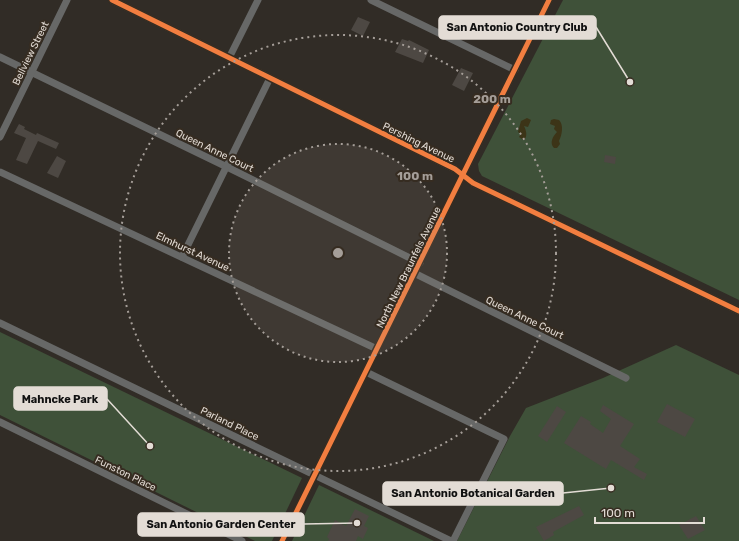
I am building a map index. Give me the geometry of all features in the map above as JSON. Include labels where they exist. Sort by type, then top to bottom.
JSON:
[{"type":"street","name":"Bellview Street","points":[[0,137],[68,0]]},
{"type":"street","name":"Pershing Avenue","points":[[112,0],[455,169],[473,183],[739,311]]},
{"type":"street","points":[[229,58],[258,0]]},
{"type":"street","points":[[371,0],[515,70]]},
{"type":"street","name":"North New Braunfels Avenue","points":[[282,541],[549,0]]},
{"type":"street","name":"Queen Anne Court","points":[[0,57],[227,167],[420,263]]},
{"type":"street","points":[[182,257],[270,78]]},
{"type":"street","name":"Elmhurst Avenue","points":[[0,172],[377,349]]},
{"type":"street","name":"Queen Anne Court","points":[[414,274],[626,378]]},
{"type":"street","name":"Parland Place","points":[[0,323],[314,476],[452,541]]},
{"type":"street","points":[[366,372],[504,439],[452,541]]},
{"type":"street","name":"Funston Place","points":[[0,422],[242,541]]},
{"type":"green space","points":[[563,0],[739,0],[739,300],[482,176],[479,171],[478,164]]},
{"type":"green space","points":[[0,332],[302,478],[272,541],[255,541],[0,415]]},
{"type":"green space","points":[[676,345],[739,375],[739,541],[457,541],[510,436],[526,408],[603,378]]},
{"type":"green space","points":[[319,485],[434,541],[292,541]]},
{"type":"sand","points":[[527,118],[531,120],[528,127],[524,126],[526,135],[524,140],[519,137],[521,134],[518,132],[521,121]]},
{"type":"sand","points":[[554,119],[561,122],[562,127],[562,133],[559,141],[560,144],[557,148],[554,148],[552,144],[553,138],[557,132],[554,129],[555,126],[550,124],[551,120]]},
{"type":"building","points":[[358,17],[370,22],[363,36],[351,30]]},
{"type":"building","points":[[402,39],[409,40],[429,50],[423,63],[395,52]]},
{"type":"building","points":[[461,68],[473,73],[464,91],[452,85]]},
{"type":"building","points":[[19,124],[25,127],[24,129],[36,135],[37,133],[59,143],[56,149],[38,141],[27,164],[16,160],[26,138],[14,133]]},
{"type":"building","points":[[605,155],[616,157],[615,164],[604,162]]},
{"type":"building","points":[[57,156],[66,161],[58,178],[47,173]]},
{"type":"building","points":[[667,404],[695,419],[685,437],[657,422]]},
{"type":"building","points":[[603,405],[634,424],[620,446],[640,459],[634,467],[647,474],[644,480],[611,460],[606,469],[564,443],[581,416],[591,422],[590,424],[603,433],[611,419],[600,411]]},
{"type":"building","points":[[557,406],[566,412],[547,442],[538,436]]},
{"type":"building","points":[[579,506],[584,515],[553,532],[554,535],[544,541],[536,527]]},
{"type":"building","points":[[355,509],[369,516],[364,526],[368,528],[363,539],[358,536],[356,541],[328,541],[329,539],[327,537],[335,520],[346,526]]},
{"type":"building","points":[[696,516],[705,530],[688,539],[679,525]]},
{"type":"cycle path","points":[[112,0],[455,169],[473,183],[739,311]]},
{"type":"cycle path","points":[[282,541],[549,0]]},
{"type":"place","name":"San Antonio Country Club","points":[[630,82]]},
{"type":"place","name":"Mahncke Park","points":[[150,446]]},
{"type":"place","name":"San Antonio Botanical Garden","points":[[611,488]]},
{"type":"place","name":"San Antonio Garden Center","points":[[357,523]]}]
